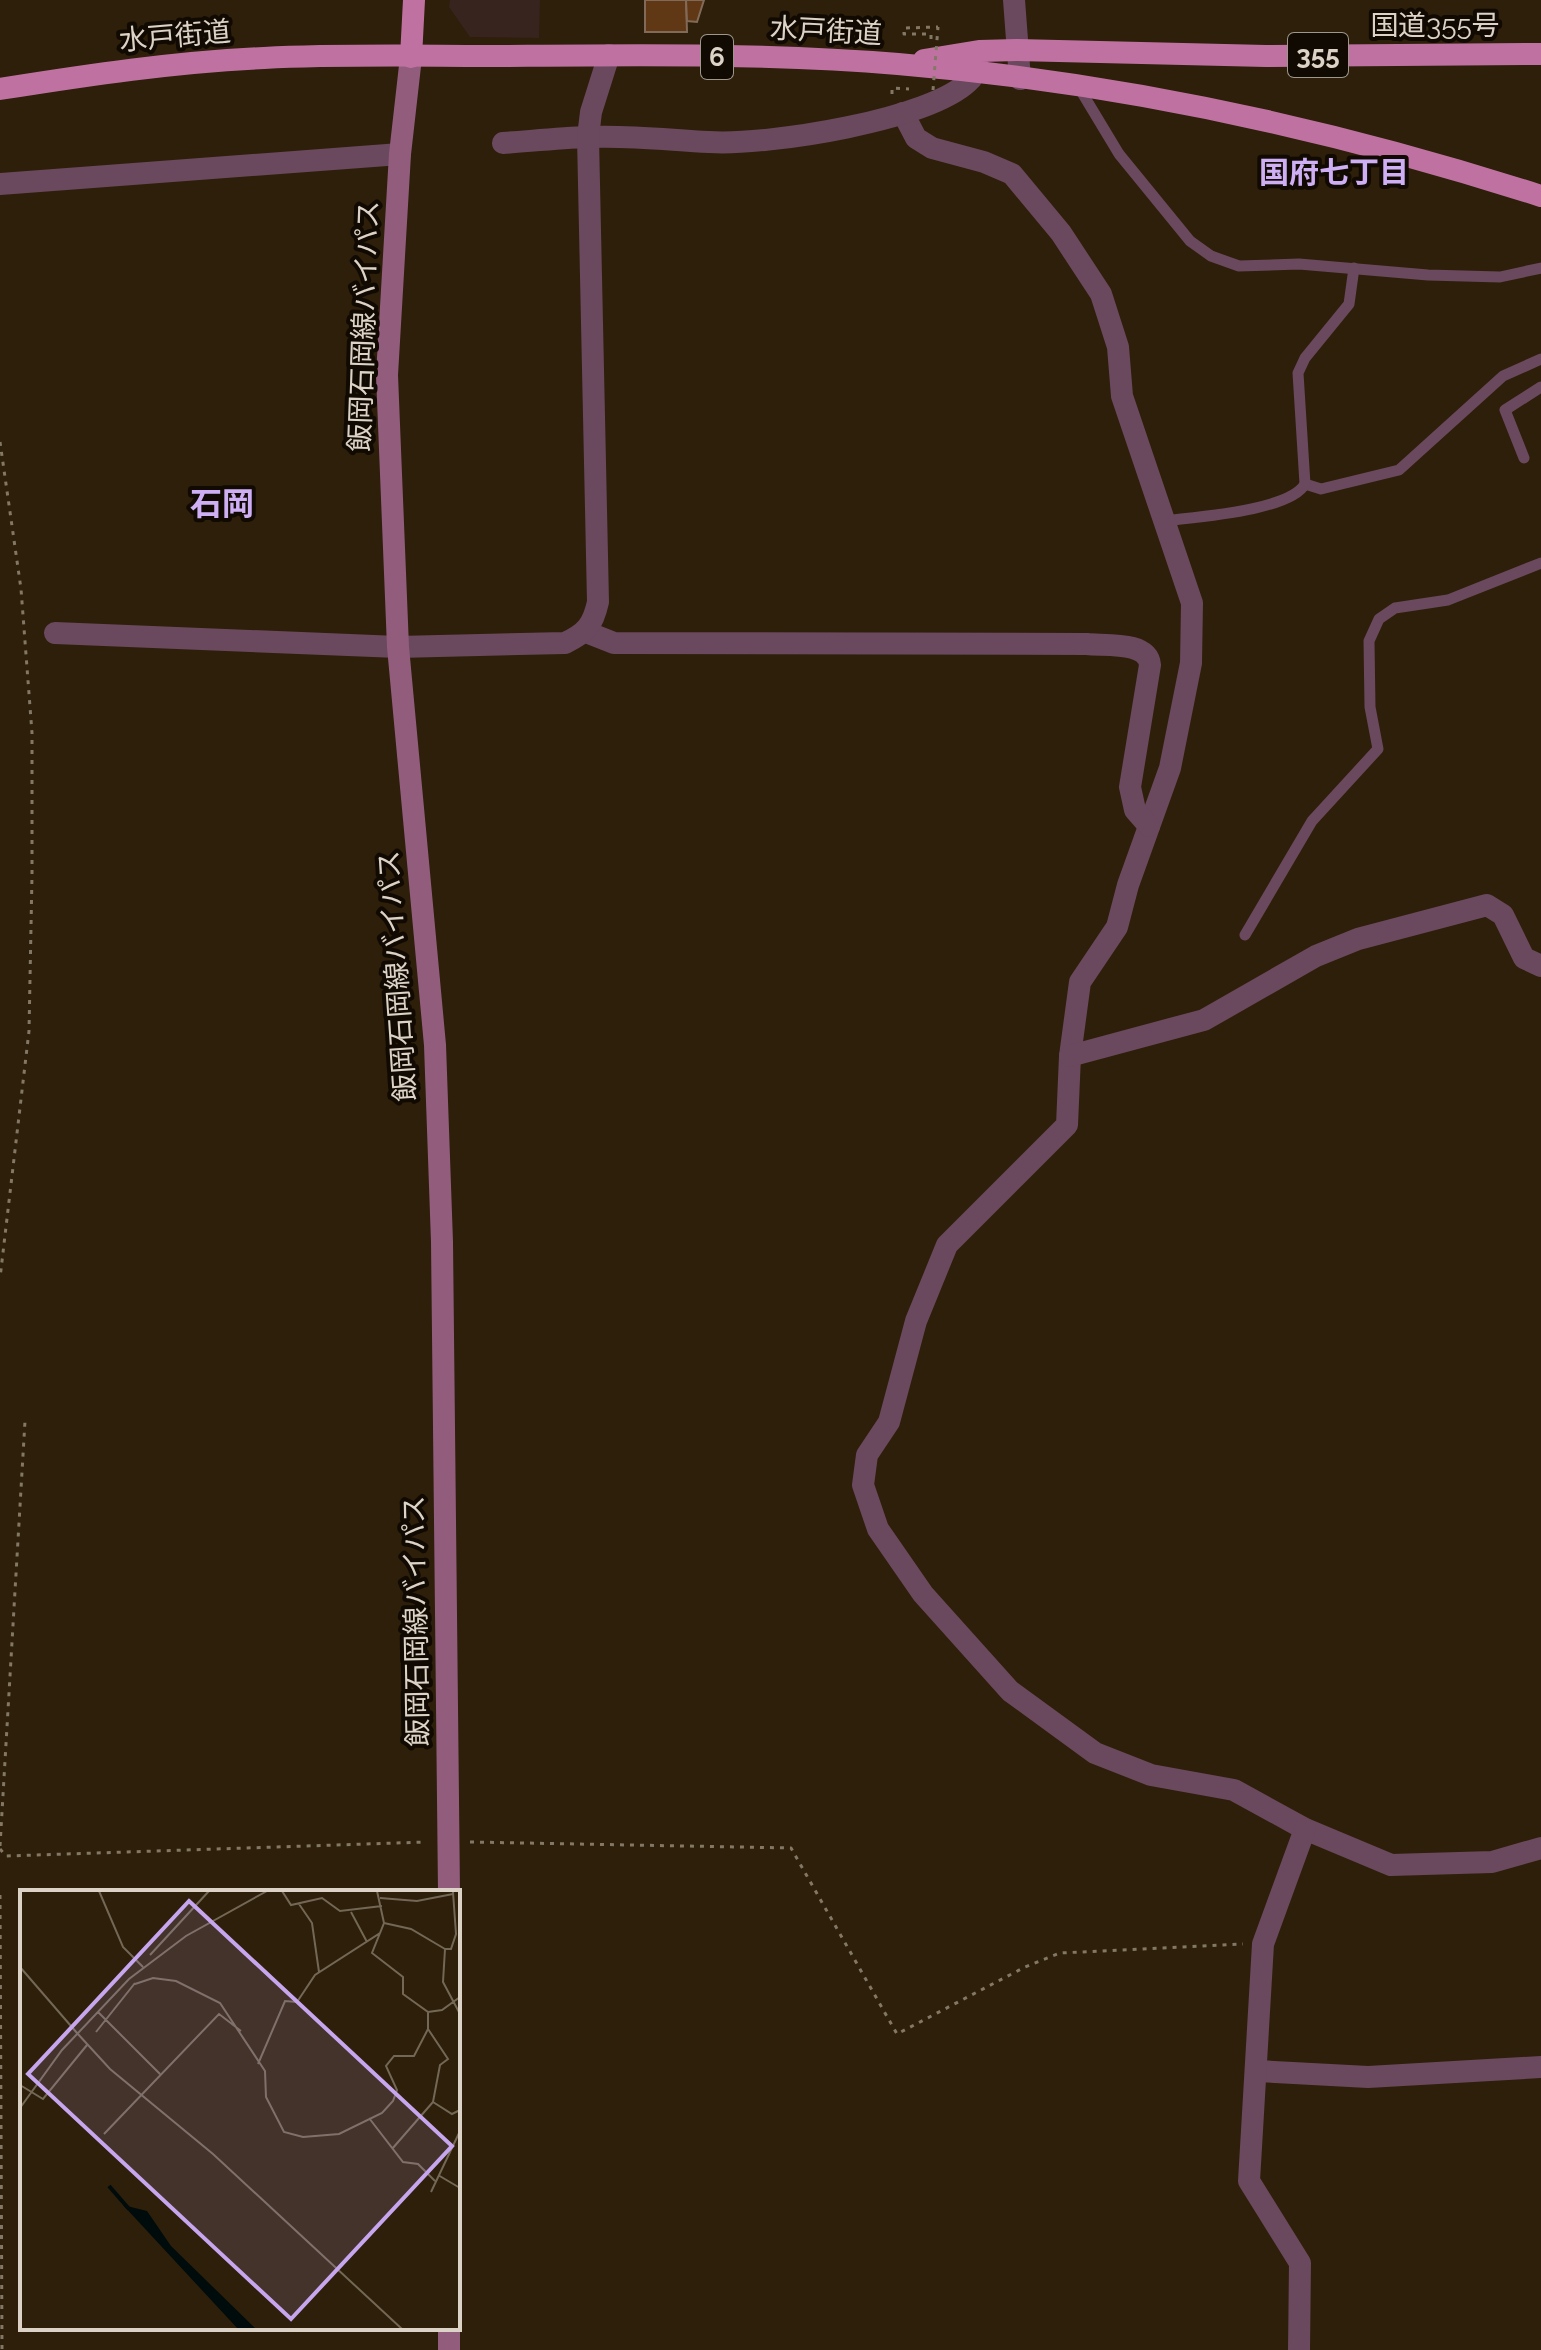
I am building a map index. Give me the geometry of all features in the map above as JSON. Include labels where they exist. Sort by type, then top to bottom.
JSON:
[{"type":"highway","points":[[411,57],[414,0]]},
{"type":"highway","name":"国道355号","points":[[977,62],[1017,50],[1541,54]]},
{"type":"highway","points":[[1030,80],[1045,58],[1054,52]]},
{"type":"highway","name":"水戸街道","points":[[0,89],[174,65],[265,58],[609,55],[899,64],[977,62],[1030,80],[1221,111],[1306,131],[1456,169],[1541,196]]},
{"type":"main road","name":"飯岡石岡線バイパス","points":[[411,57],[400,154],[387,375],[398,647],[435,1045],[449,1890]]},
{"type":"street","points":[[1014,0],[1017,50],[1030,80]]},
{"type":"street","points":[[55,633],[398,647],[565,643],[586,632],[592,625],[598,602],[588,137],[591,112],[609,55]]},
{"type":"street","points":[[503,143],[588,137],[672,137],[710,143],[765,139],[903,113],[942,99],[960,88],[977,62]]},
{"type":"street","points":[[903,113],[916,138],[932,148],[984,162],[1012,174],[1061,233],[1101,294],[1118,347],[1122,396],[1192,603],[1193,642],[1184,710],[1170,768],[1117,927],[1080,982],[1070,1056],[1067,1125],[947,1245],[916,1321],[889,1422],[867,1455],[863,1485],[878,1529],[923,1594],[1010,1691],[1095,1753],[1151,1775],[1234,1790],[1305,1829],[1391,1865],[1492,1862],[1541,1848]]},
{"type":"street","points":[[0,184],[400,154]]},
{"type":"street","points":[[586,632],[614,643],[1087,644],[1142,650],[1150,659],[1150,665],[1130,787],[1135,810],[1149,826]]},
{"type":"street","points":[[1070,1056],[1204,1020],[1316,956],[1358,939],[1487,905],[1503,915],[1524,958],[1541,966]]},
{"type":"street","points":[[1299,2350],[1300,2263],[1249,2181],[1258,2071],[1263,1944],[1305,1829]]},
{"type":"street","points":[[1258,2071],[1368,2077],[1541,2067]]},
{"type":"lane","points":[[1078,86],[1119,154],[1190,241],[1211,256],[1239,266],[1299,264],[1500,277],[1541,268]]},
{"type":"lane","points":[[1163,521],[1270,503],[1297,493],[1305,484],[1298,373],[1305,358],[1349,304],[1354,268]]},
{"type":"lane","points":[[1305,484],[1321,489],[1399,470],[1503,376],[1541,359]]},
{"type":"lane","points":[[1524,458],[1505,410],[1541,387]]},
{"type":"lane","points":[[1245,935],[1312,821],[1378,749],[1370,707],[1369,641],[1379,619],[1395,608],[1448,600],[1541,563]]},
{"type":"path","points":[[930,41],[931,34],[904,34],[904,28],[938,27],[933,90]]},
{"type":"path","points":[[0,442],[21,589],[32,733],[32,875],[29,1031],[0,1278]]},
{"type":"path","points":[[25,1421],[0,1847],[6,1856],[449,1841],[791,1848],[897,2034],[1060,1953],[1263,1944]]},
{"type":"path","points":[[0,1895],[2,2350]]},
{"type":"shaded area","points":[[450,0],[540,0],[539,38],[470,37],[449,7]]},
{"type":"building","points":[[645,0],[686,0],[687,32],[645,32]]},
{"type":"building","points":[[686,0],[704,0],[697,22],[687,21]]},
{"type":"district","name":"国府七丁目","points":[[1334,172]]},
{"type":"district","name":"石岡","points":[[222,503]]}]
